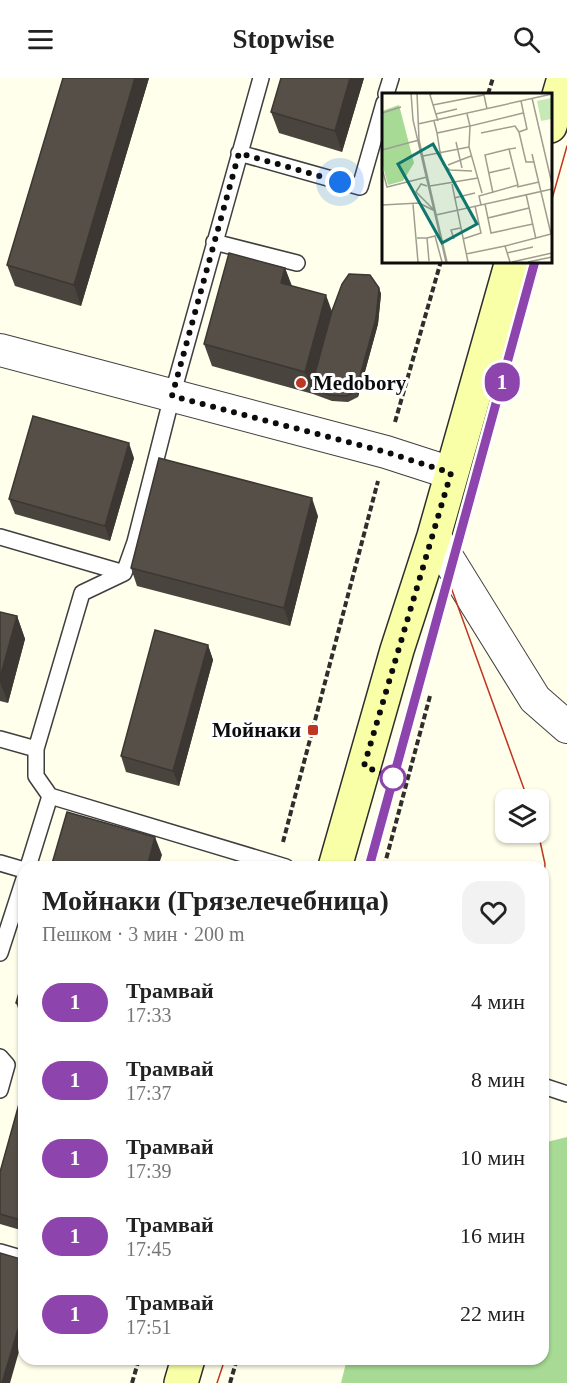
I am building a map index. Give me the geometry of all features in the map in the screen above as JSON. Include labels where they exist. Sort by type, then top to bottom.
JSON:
[{"type":"street","points":[[552,119],[564,78]]},
{"type":"street","points":[[337,861],[397,650],[434,536],[512,262]]},
{"type":"street","points":[[0,350],[386,452],[451,473]]},
{"type":"street","points":[[434,536],[536,699],[567,727]]},
{"type":"street","points":[[181,1383],[186,1365]]},
{"type":"lane","points":[[261,78],[172,396],[135,542],[124,573],[82,593],[36,749],[36,776],[50,796],[264,861]]},
{"type":"lane","points":[[387,93],[391,78]]},
{"type":"lane","points":[[239,153],[360,187],[382,110]]},
{"type":"lane","points":[[214,242],[297,263]]},
{"type":"lane","points":[[0,537],[124,573]]},
{"type":"lane","points":[[0,739],[36,749]]},
{"type":"lane","points":[[30,861],[50,796]]},
{"type":"lane","points":[[0,864],[18,868]]},
{"type":"lane","points":[[0,953],[18,898]]},
{"type":"lane","points":[[0,1057],[7,1065],[0,1090]]},
{"type":"lane","points":[[549,1088],[567,1094]]},
{"type":"lane","points":[[0,1252],[18,1257]]},
{"type":"path","points":[[488,93],[493,78]]},
{"type":"path","points":[[282,861],[386,452],[441,262]]},
{"type":"path","points":[[386,861],[430,696]]},
{"type":"path","points":[[132,1383],[137,1365]]},
{"type":"path","points":[[230,1383],[235,1365]]},
{"type":"green space","points":[[567,1137],[567,1383],[341,1383],[346,1365],[549,1365],[549,1142]]},
{"type":"building","points":[[63,78],[135,78],[74,285],[7,265]]},
{"type":"building","points":[[281,78],[350,78],[335,131],[271,112]]},
{"type":"building","points":[[229,253],[285,268],[281,283],[326,295],[305,372],[204,344]]},
{"type":"building","points":[[349,274],[370,275],[379,288],[376,318],[356,391],[346,396],[330,395],[311,388],[332,311],[342,284]]},
{"type":"building","points":[[33,416],[129,443],[105,526],[9,499]]},
{"type":"building","points":[[159,458],[312,498],[284,608],[131,568]]},
{"type":"building","points":[[0,612],[17,616],[0,678]]},
{"type":"building","points":[[155,630],[208,645],[173,771],[121,756]]},
{"type":"building","points":[[67,812],[155,837],[149,861],[53,861]]},
{"type":"building","points":[[18,1108],[18,1219],[0,1214],[0,1172]]},
{"type":"building","points":[[0,1253],[18,1258],[18,1329],[2,1383],[0,1383]]},
{"type":"tram line","points":[[552,199],[567,146]]},
{"type":"tram line","points":[[371,861],[535,262]]},
{"type":"tram line","name":"1","points":[[371,861],[535,262]]},
{"type":"tram line","points":[[448,579],[524,789]]},
{"type":"tram line","points":[[540,843],[544,861]]},
{"type":"tram line","points":[[217,1383],[223,1365]]},
{"type":"place","name":"Medobory","points":[[301,383]]},
{"type":"place","name":"Мойнаки","points":[[313,730]]},
{"type":"route","points":[[340,182],[239,153],[172,396],[386,452],[451,473],[364,766],[393,778]]}]
